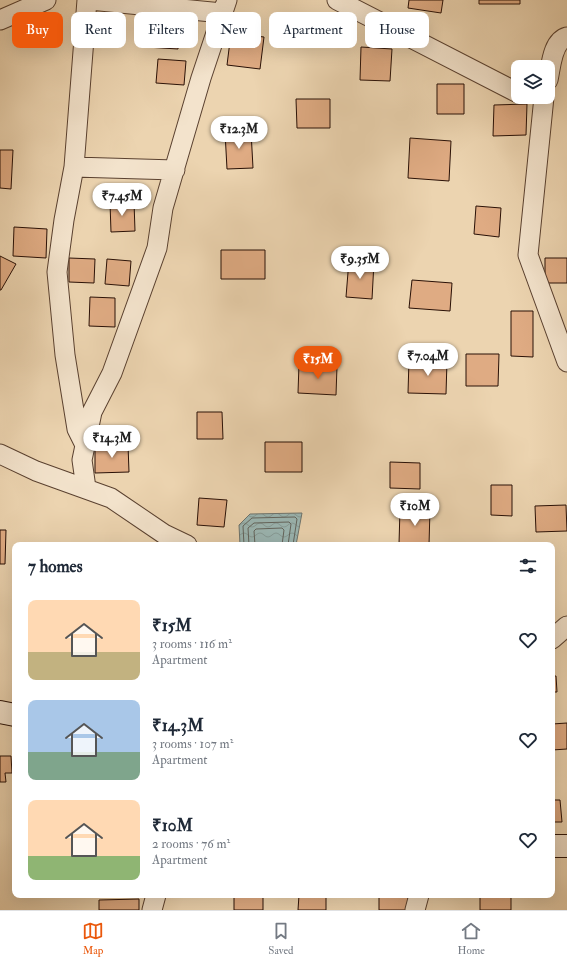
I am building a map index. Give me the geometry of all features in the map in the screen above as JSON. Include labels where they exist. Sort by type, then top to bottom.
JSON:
[{"type":"main road","points":[[0,712],[12,715]]},
{"type":"main road","points":[[555,846],[567,846]]},
{"type":"street","points":[[0,20],[46,0]]},
{"type":"street","points":[[85,445],[77,429],[66,362],[57,272],[64,220],[74,167],[87,0]]},
{"type":"street","points":[[86,488],[82,460],[92,412],[112,373],[157,248],[163,208],[201,78],[224,6],[90,0]]},
{"type":"street","points":[[337,0],[511,89]]},
{"type":"street","points":[[553,60],[556,47],[562,38],[567,37]]},
{"type":"street","points":[[537,104],[528,255],[567,362]]},
{"type":"street","points":[[74,167],[175,170]]},
{"type":"street","points":[[0,454],[36,471],[111,498],[164,534],[181,542]]},
{"type":"street","points":[[152,910],[155,898]]},
{"type":"street","points":[[415,910],[418,898]]},
{"type":"water","points":[[302,513],[297,542],[240,542],[239,525],[250,514]]},
{"type":"building","points":[[409,0],[443,0],[441,13],[408,8]]},
{"type":"building","points":[[479,0],[520,0],[520,4],[479,4]]},
{"type":"building","points":[[261,37],[264,37],[260,69],[227,65],[229,48],[261,48]]},
{"type":"building","points":[[361,47],[392,49],[390,81],[360,80]]},
{"type":"building","points":[[158,59],[186,61],[184,85],[156,83]]},
{"type":"building","points":[[437,84],[464,84],[464,114],[437,114]]},
{"type":"building","points":[[296,99],[330,99],[330,128],[297,128]]},
{"type":"building","points":[[527,104],[526,135],[493,136],[494,105]]},
{"type":"building","points":[[251,131],[253,168],[227,169],[225,132]]},
{"type":"building","points":[[410,138],[451,141],[449,181],[408,178]]},
{"type":"building","points":[[0,150],[13,150],[11,189],[0,188]]},
{"type":"building","points":[[134,202],[135,231],[111,232],[110,203]]},
{"type":"building","points":[[476,206],[501,208],[499,237],[474,234]]},
{"type":"building","points":[[14,227],[47,229],[46,258],[13,256]]},
{"type":"building","points":[[221,250],[265,250],[265,279],[221,279]]},
{"type":"building","points":[[0,256],[16,264],[1,290],[0,290]]},
{"type":"building","points":[[69,258],[95,259],[94,283],[69,282]]},
{"type":"building","points":[[545,258],[567,258],[567,283],[545,283]]},
{"type":"building","points":[[107,259],[131,261],[129,286],[105,284]]},
{"type":"building","points":[[349,260],[374,262],[372,299],[346,297]]},
{"type":"building","points":[[412,280],[452,283],[450,311],[409,308]]},
{"type":"building","points":[[90,297],[115,298],[115,327],[89,326]]},
{"type":"building","points":[[511,311],[533,311],[533,357],[511,356]]},
{"type":"building","points":[[466,354],[499,354],[498,386],[466,386]]},
{"type":"building","points":[[409,360],[447,361],[446,394],[408,393]]},
{"type":"building","points":[[299,364],[337,366],[336,395],[298,393]]},
{"type":"building","points":[[197,412],[222,412],[223,439],[197,439]]},
{"type":"building","points":[[265,442],[302,442],[302,472],[265,472]]},
{"type":"building","points":[[128,445],[129,472],[95,473],[95,446]]},
{"type":"building","points":[[390,462],[420,463],[420,489],[390,488]]},
{"type":"building","points":[[491,485],[512,485],[512,516],[491,515]]},
{"type":"building","points":[[199,498],[227,500],[224,527],[197,525]]},
{"type":"building","points":[[566,505],[567,531],[536,532],[535,506]]},
{"type":"building","points":[[400,509],[430,509],[429,542],[399,542]]},
{"type":"building","points":[[0,530],[6,530],[5,564],[0,564]]},
{"type":"building","points":[[555,676],[556,676],[557,692],[555,692]]},
{"type":"building","points":[[567,723],[567,749],[555,750],[555,724]]},
{"type":"building","points":[[0,756],[11,756],[12,773],[5,773],[6,782],[0,782]]},
{"type":"building","points":[[555,800],[560,800],[562,822],[555,822]]},
{"type":"building","points":[[234,898],[263,898],[263,910],[234,910]]},
{"type":"building","points":[[299,898],[326,898],[326,910],[298,910]]},
{"type":"building","points":[[379,898],[408,898],[408,910],[379,910]]},
{"type":"building","points":[[480,898],[511,898],[511,910],[480,910]]},
{"type":"building","points":[[139,899],[139,910],[99,910],[99,900]]}]
